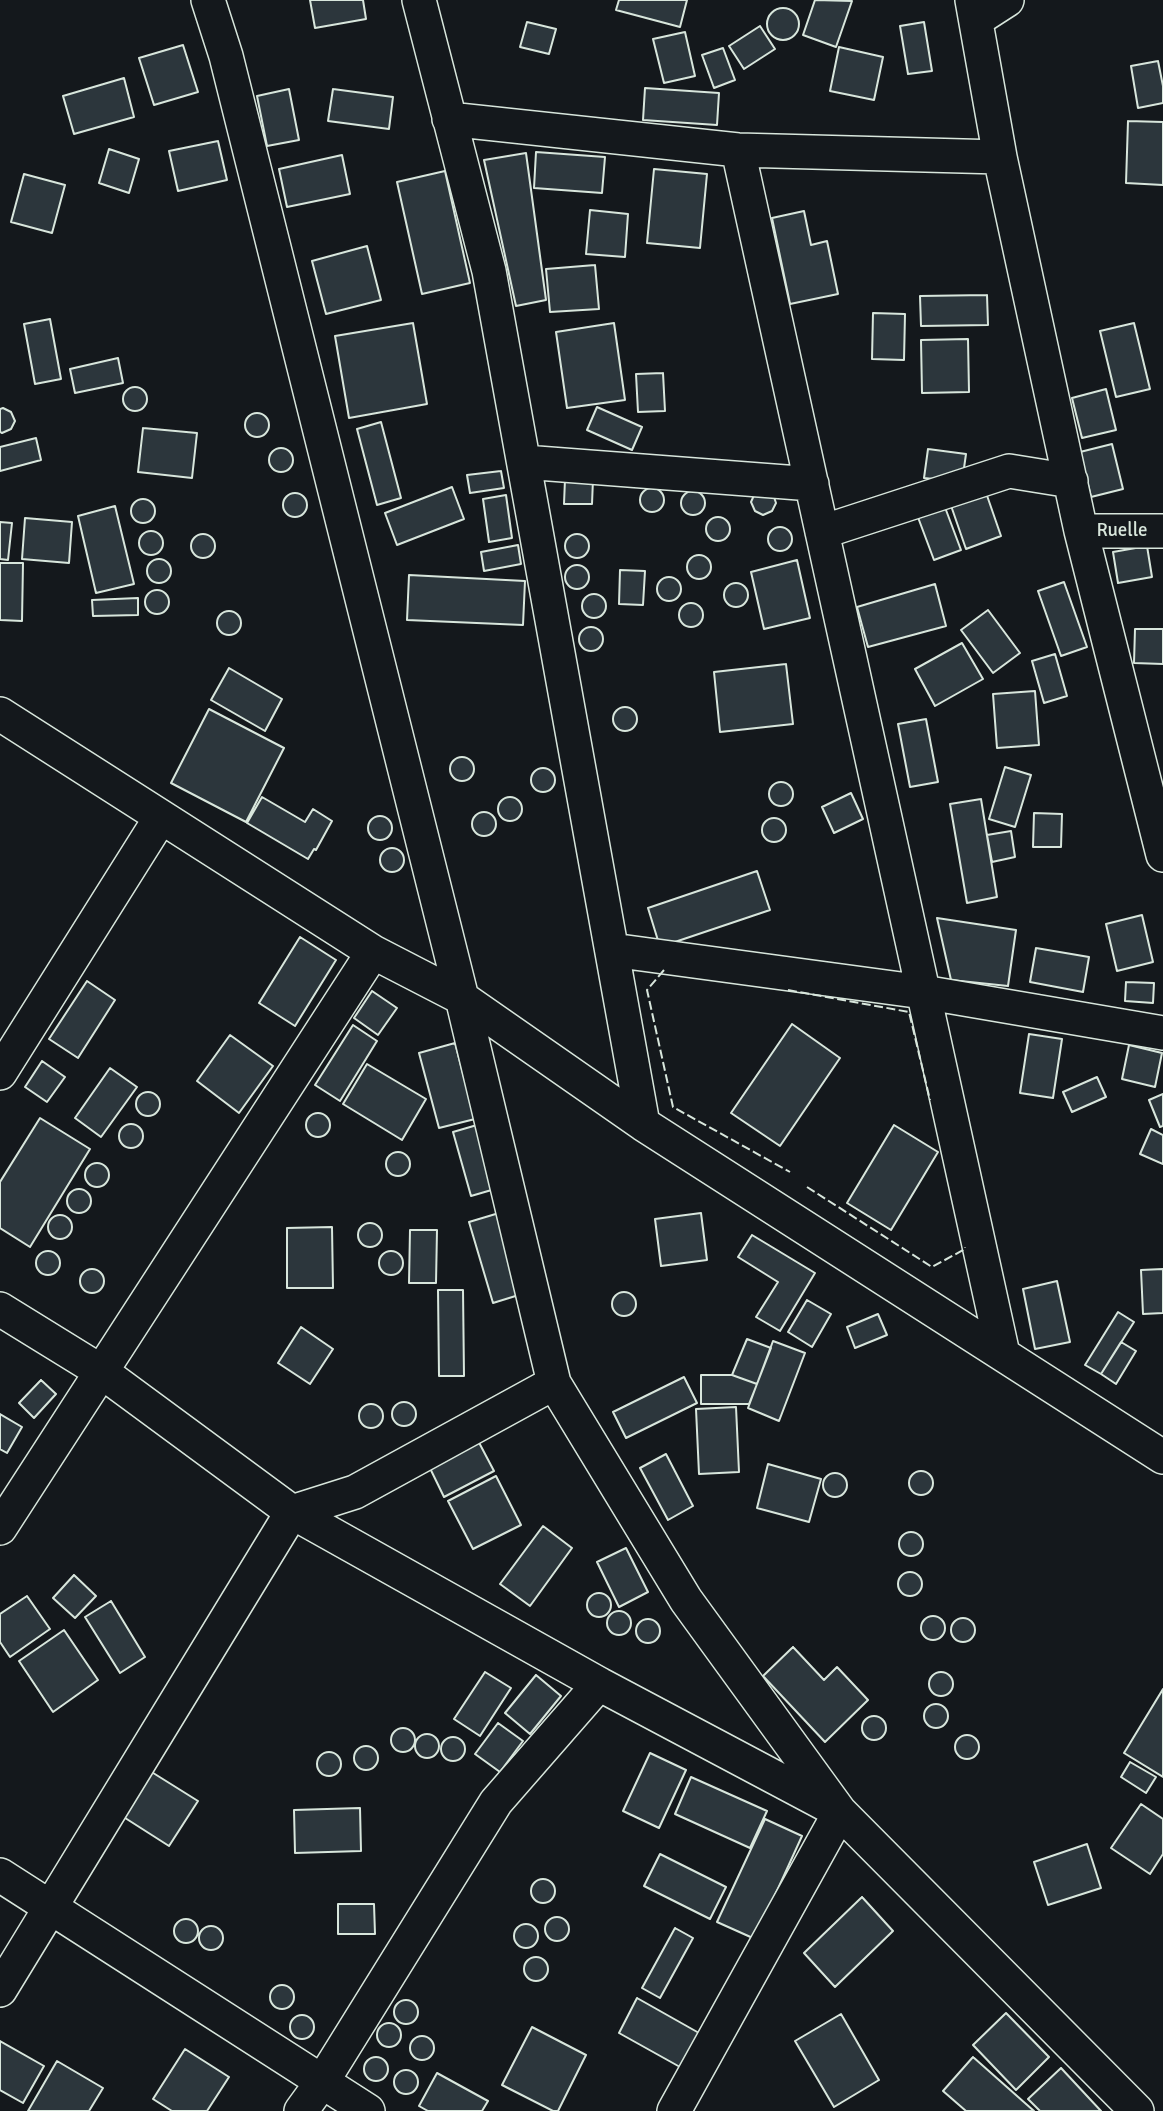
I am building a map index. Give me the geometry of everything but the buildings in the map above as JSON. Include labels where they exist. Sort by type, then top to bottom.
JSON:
[{"type":"street","points":[[208,0],[226,56],[462,998],[554,1383],[686,1600],[840,1812],[1137,2111]]},
{"type":"street","points":[[419,0],[489,271],[643,1124]]},
{"type":"street","points":[[1007,0],[974,10],[1000,157],[1082,531],[1163,855]]},
{"type":"street","points":[[449,118],[738,150],[1000,157]]},
{"type":"street","points":[[738,150],[1003,1354]]},
{"type":"street","points":[[523,462],[812,484]]},
{"type":"street","points":[[822,532],[1009,471],[1071,481]]},
{"type":"street","name":"Ruelle","points":[[1082,531],[1163,531]]},
{"type":"street","points":[[0,714],[373,952],[462,998],[643,1124],[1163,1457]]},
{"type":"street","points":[[0,1073],[161,817]]},
{"type":"street","points":[[612,950],[923,992],[1163,1033]]},
{"type":"street","points":[[0,1528],[373,952]]},
{"type":"street","points":[[0,1310],[102,1372],[292,1511],[599,1684],[840,1812]]},
{"type":"street","points":[[0,1990],[292,1511],[355,1492],[554,1383]]},
{"type":"street","points":[[301,2111],[322,2082],[496,1802],[599,1684]]},
{"type":"street","points":[[674,2111],[840,1812]]},
{"type":"street","points":[[0,1875],[368,2111]]},
{"type":"fence","points":[[664,970],[647,990],[673,1107],[790,1172]]},
{"type":"fence","points":[[788,990],[909,1012],[930,1100]]},
{"type":"fence","points":[[807,1187],[932,1267],[965,1247]]}]
